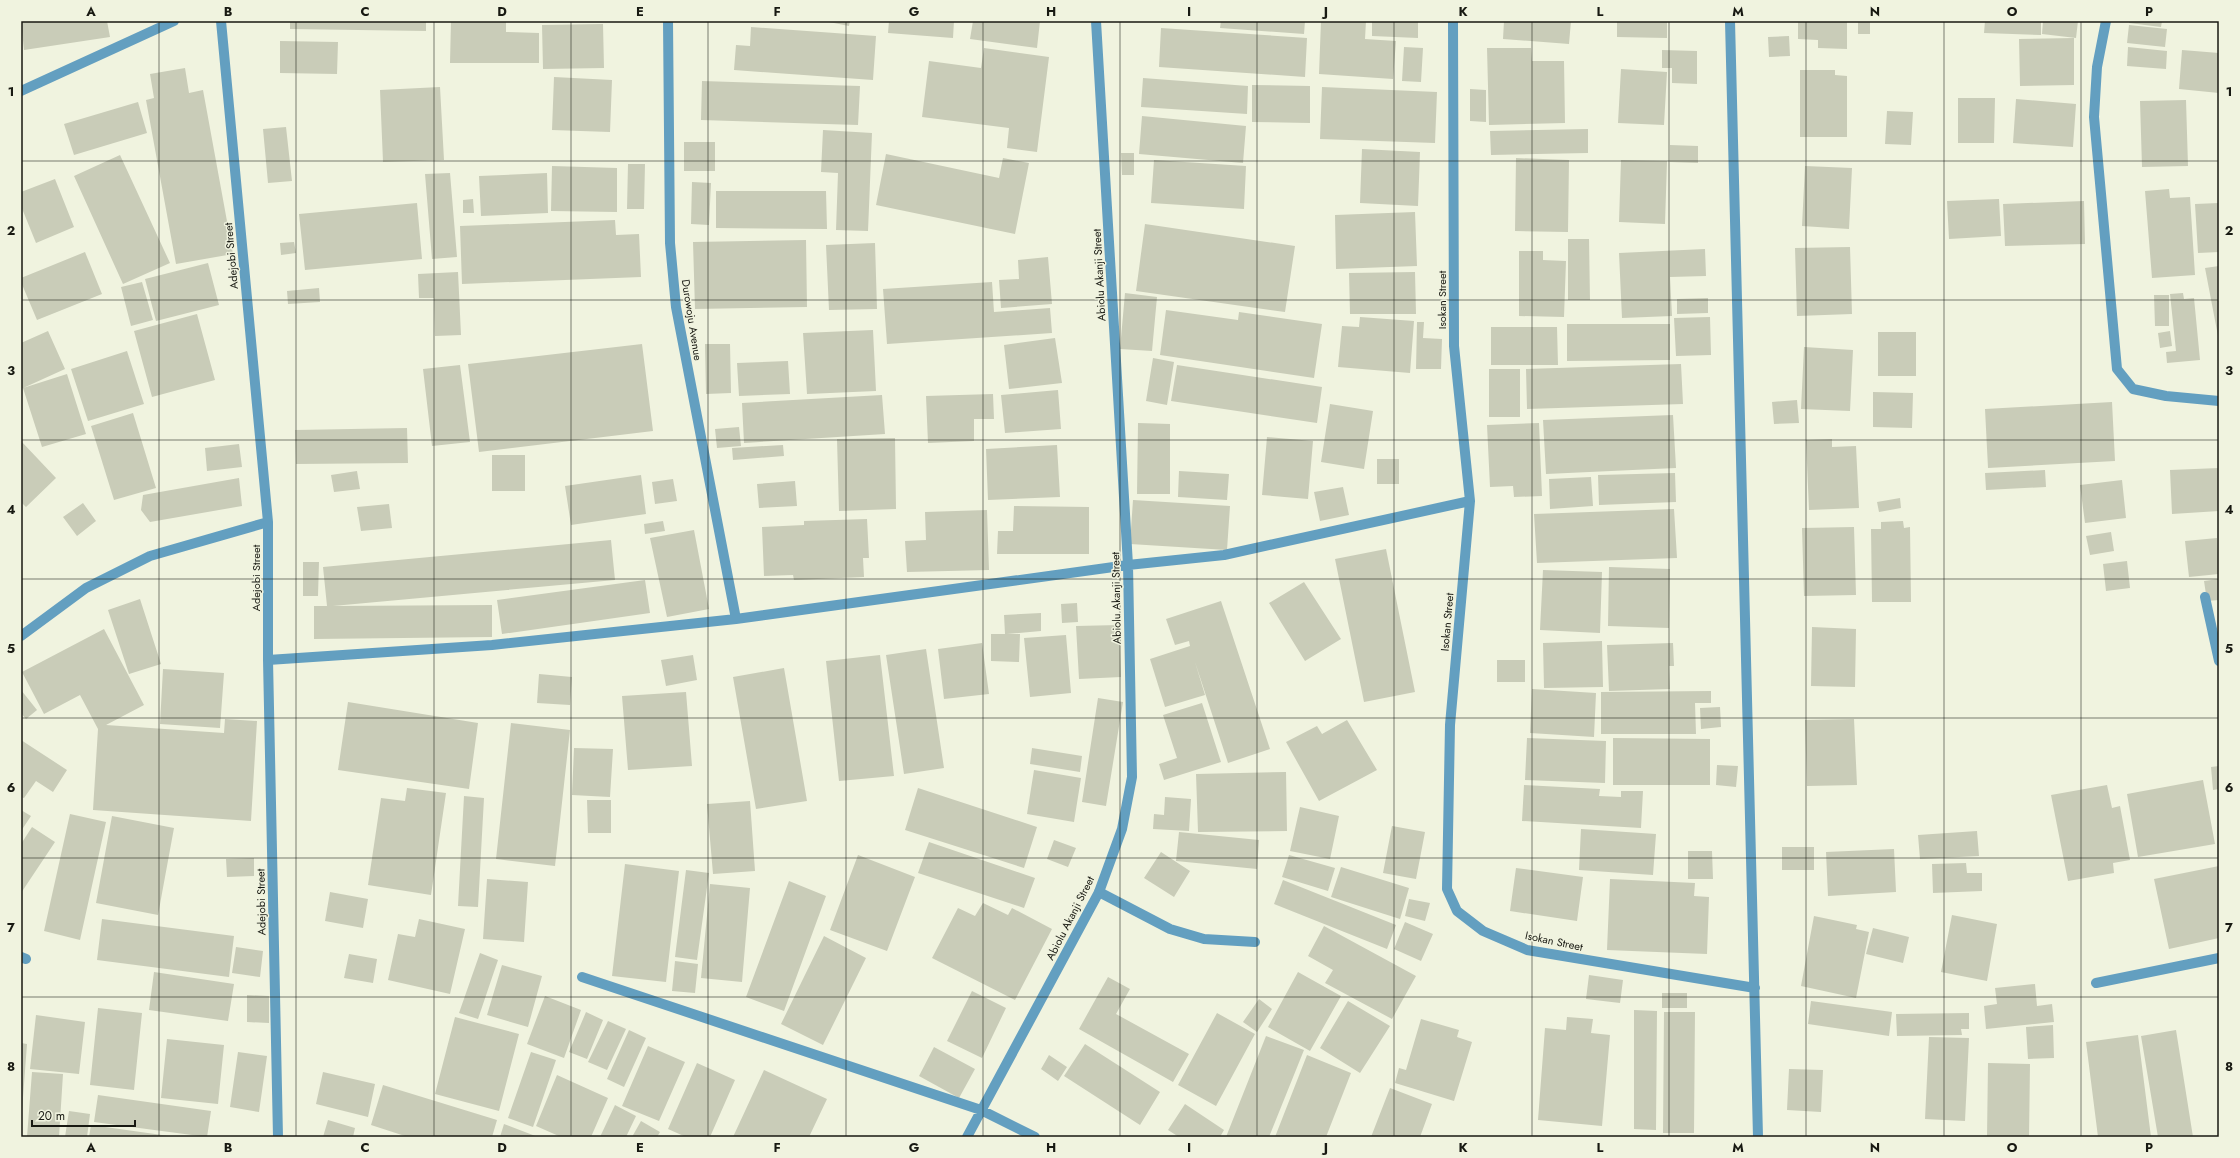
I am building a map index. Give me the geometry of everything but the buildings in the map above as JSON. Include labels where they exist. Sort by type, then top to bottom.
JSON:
[{"type":"street","points":[[21,91],[174,21]]},
{"type":"street","name":"Adejobi Street","points":[[221,21],[268,522],[268,660],[278,1137]]},
{"type":"street","name":"Durowoju Avenue","points":[[668,21],[670,243],[676,308],[736,619]]},
{"type":"street","name":"Abiolu Akanji Street","points":[[966,1137],[1099,892],[1122,829],[1132,777],[1128,564],[1096,21]]},
{"type":"street","name":"Isokan Street","points":[[1453,21],[1454,346],[1470,501],[1450,725],[1447,889],[1457,911],[1483,930],[1527,950],[1755,988]]},
{"type":"street","points":[[1730,21],[1758,1137]]},
{"type":"street","points":[[2106,21],[2096,67],[2094,117],[2117,369],[2133,389],[2166,396],[2219,401]]},
{"type":"street","points":[[268,660],[492,645],[736,619],[1128,564],[1224,555],[1470,501]]},
{"type":"street","points":[[21,636],[86,588],[150,556],[268,522]]},
{"type":"street","points":[[2206,597],[2219,661]]},
{"type":"street","points":[[1099,892],[1170,929],[1204,939],[1255,942]]},
{"type":"street","points":[[2096,983],[2219,958]]},
{"type":"street","points":[[582,977],[981,1110],[1035,1137]]}]
